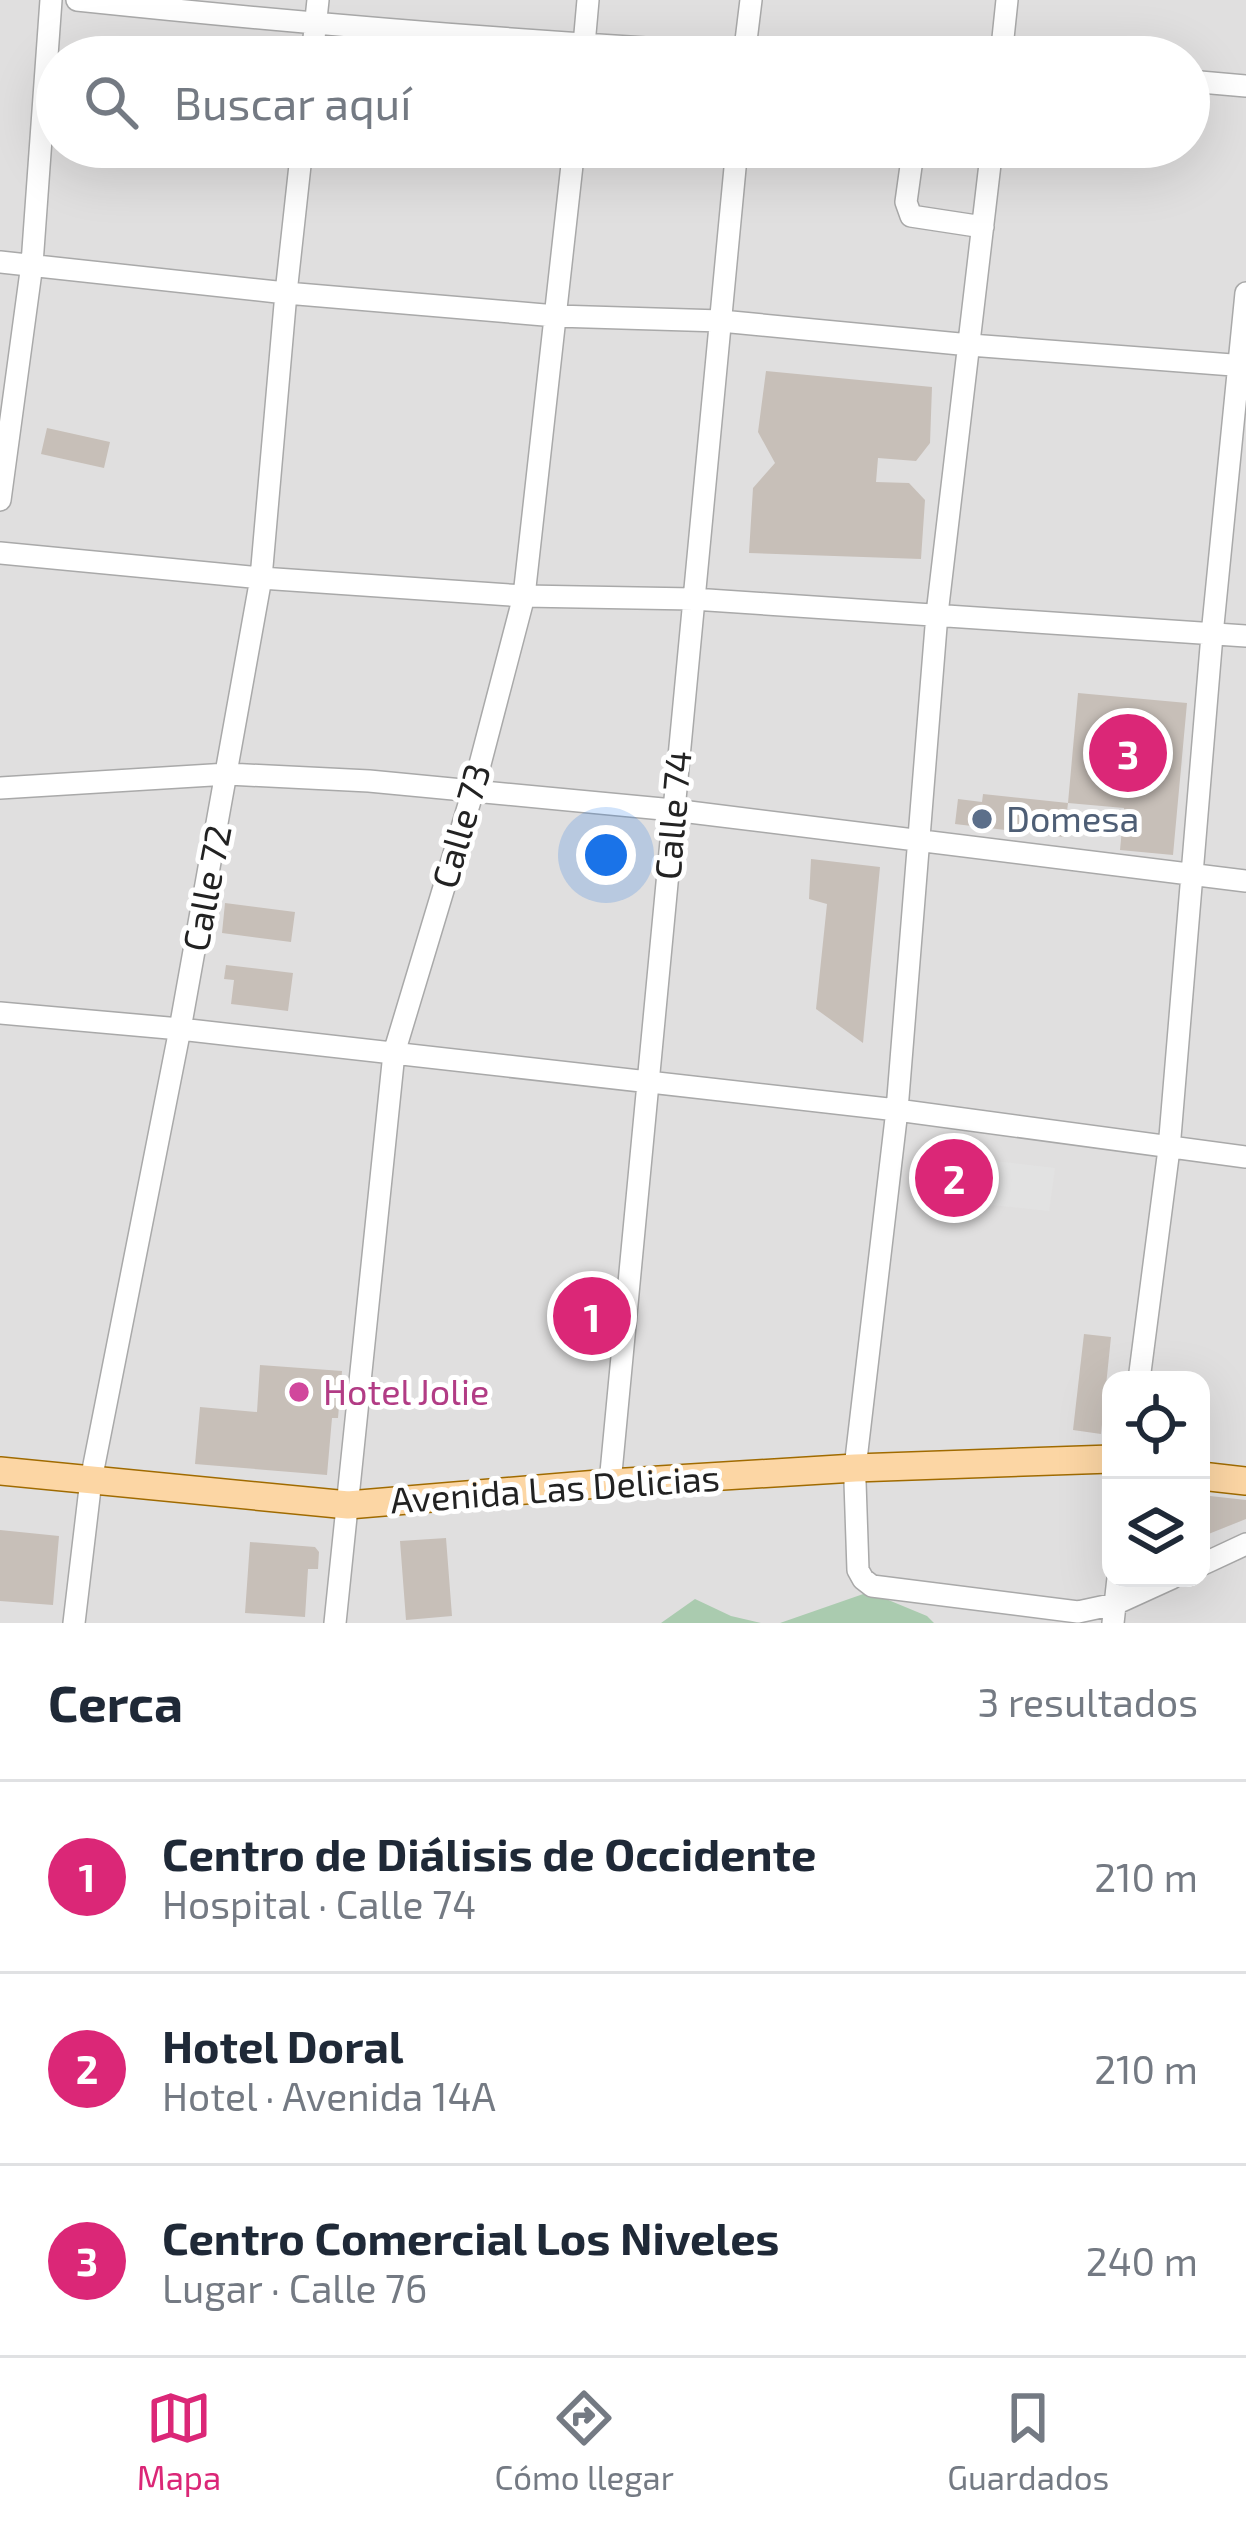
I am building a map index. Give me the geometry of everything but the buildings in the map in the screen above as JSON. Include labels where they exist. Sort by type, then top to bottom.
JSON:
[{"type":"main road","name":"Avenida Las Delicias","points":[[0,1471],[90,1488],[342,1512],[610,1483],[855,1475],[1102,1460]]},
{"type":"main road","points":[[1210,1465],[1246,1467]]},
{"type":"main road","points":[[342,1512],[855,1475],[1102,1471]]},
{"type":"main road","points":[[1210,1478],[1246,1480]]},
{"type":"main road","points":[[0,1488],[90,1488]]},
{"type":"street","points":[[48,36],[51,0]]},
{"type":"street","points":[[77,0],[429,36]]},
{"type":"street","points":[[315,36],[318,0]]},
{"type":"street","points":[[585,36],[588,0]]},
{"type":"street","points":[[747,36],[751,0]]},
{"type":"street","points":[[1003,36],[1006,0]]},
{"type":"street","points":[[1210,83],[1246,86]]},
{"type":"street","points":[[0,500],[32,264],[39,168]]},
{"type":"street","name":"Calle 72","points":[[74,1623],[90,1488],[228,774],[261,578],[300,168]]},
{"type":"street","name":"Calle 73","points":[[342,1512],[394,1053],[524,596],[572,168]]},
{"type":"street","name":"Calle 74","points":[[610,1483],[734,168]]},
{"type":"street","points":[[910,168],[905,202],[911,217],[983,227]]},
{"type":"street","points":[[990,168],[937,614],[897,1111],[855,1475],[857,1570],[872,1586],[1071,1617],[1114,1613],[1157,1587]]},
{"type":"street","points":[[0,262],[556,316],[722,321],[1242,365]]},
{"type":"street","points":[[1140,1371],[1169,1149],[1246,293]]},
{"type":"street","points":[[0,553],[524,596],[693,599],[1246,636]]},
{"type":"street","points":[[0,788],[228,774],[472,790],[673,810],[1246,881]]},
{"type":"street","points":[[0,1013],[180,1029],[897,1111],[1246,1157]]},
{"type":"street","points":[[325,1623],[342,1512]]},
{"type":"street","points":[[335,1623],[342,1512]]},
{"type":"street","points":[[1210,1561],[1246,1544]]},
{"type":"shaded area","points":[[0,0],[1246,0],[1246,1623],[0,1623]]},
{"type":"shaded area","points":[[987,1160],[1055,1168],[1049,1211],[982,1204]]},
{"type":"green space","points":[[869,1592],[934,1623],[780,1623]]},
{"type":"green space","points":[[695,1599],[731,1616],[761,1623],[661,1623]]},
{"type":"place","name":"Centro Comercial Los Niveles","points":[[1128,753]]},
{"type":"place","name":"Domesa","points":[[982,819]]},
{"type":"place","name":"Hotel Doral","points":[[954,1178]]},
{"type":"place","name":"Centro de Diálisis de Occidente","points":[[592,1316]]},
{"type":"place","name":"Hotel Jolie","points":[[299,1392]]}]
